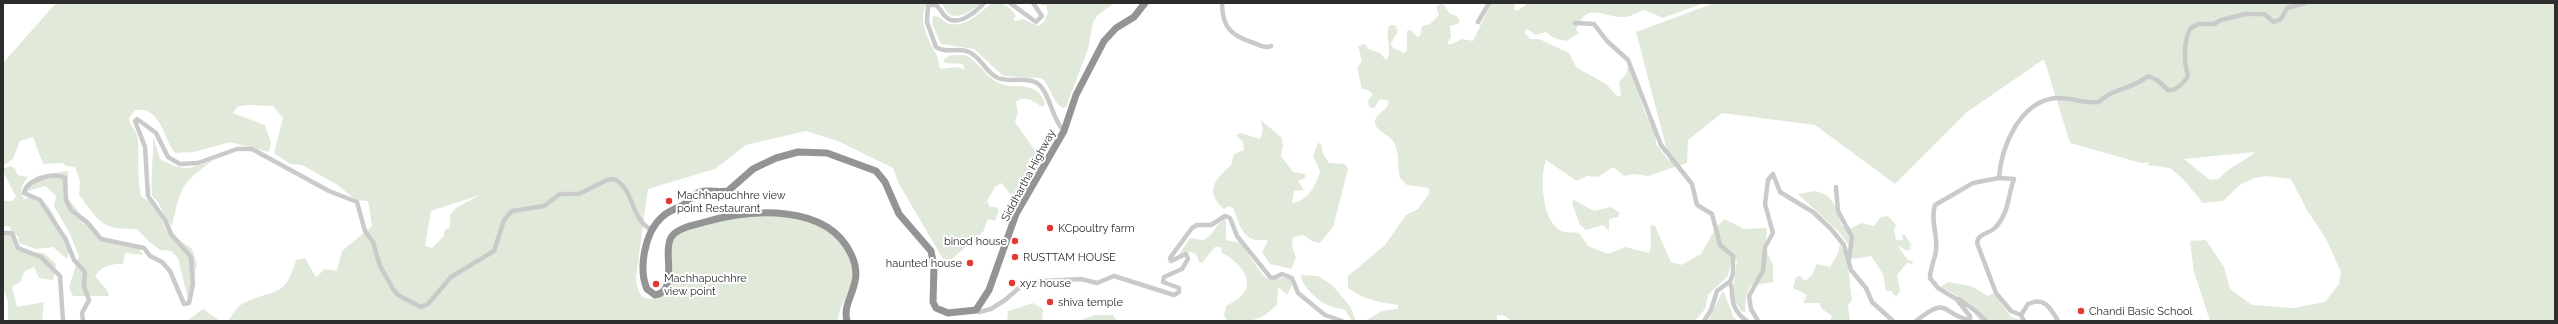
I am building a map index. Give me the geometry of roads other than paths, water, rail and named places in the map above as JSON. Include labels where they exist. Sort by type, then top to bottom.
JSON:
[{"type":"highway","name":"Siddhartha Highway","points":[[976,310],[989,290],[1016,214],[1064,131],[1076,96],[1104,41],[1116,28],[1134,18],[1145,3]]},
{"type":"highway","points":[[847,321],[846,310],[856,282],[854,262],[840,238],[822,224],[789,215],[752,214],[720,218],[680,230],[673,234],[670,242],[667,286],[662,292],[655,295],[647,289],[644,275],[645,251],[652,230],[663,216],[684,204],[693,195],[706,190],[728,191],[744,175],[769,161],[798,152],[827,153],[873,169],[882,177],[899,214],[931,251],[934,266],[933,302],[936,308],[948,313],[976,310]]},
{"type":"street","points":[[984,3],[972,15],[952,20],[946,18],[936,5],[928,5],[927,22],[936,47],[942,50],[970,52],[998,78],[1028,80],[1037,84],[1043,89],[1059,125],[1064,131]]},
{"type":"street","points":[[1010,3],[1036,22],[1042,16],[1033,3]]},
{"type":"street","points":[[1222,3],[1223,16],[1231,32],[1241,39],[1261,46],[1272,46]]},
{"type":"street","points":[[1478,22],[1489,3]]},
{"type":"street","points":[[1999,178],[2000,166],[2010,134],[2032,108],[2054,98],[2066,98],[2087,104],[2099,102],[2105,95],[2130,88],[2148,76],[2157,80],[2168,90],[2172,91],[2185,82],[2188,76],[2186,69],[2186,40],[2191,28],[2198,24],[2214,24],[2221,20],[2246,14],[2264,14],[2274,22],[2281,19],[2287,8],[2304,3]]},
{"type":"street","points":[[1575,23],[1594,24],[1607,41],[1628,60],[1661,145],[1692,184],[1697,205],[1712,214],[1720,245],[1733,256],[1733,273],[1730,282],[1734,306],[1747,321]]},
{"type":"street","points":[[83,321],[82,313],[89,300],[84,287],[85,272],[74,260],[66,240],[40,200],[24,192],[25,188],[44,177],[65,178],[66,200],[71,210],[87,222],[101,240],[144,248],[150,256],[167,266],[184,304],[189,303],[193,284],[191,257],[171,234],[165,220],[148,196],[145,147],[135,121],[137,119],[156,133],[168,157],[180,164],[198,163],[236,149],[252,149],[329,191],[357,202],[365,231],[373,242],[382,270],[395,292],[418,306],[426,306],[451,277],[494,251],[507,215],[518,208],[544,206],[560,194],[579,194],[607,180],[614,179],[625,188],[640,222],[652,230]]},
{"type":"street","points":[[1758,321],[1751,309],[1749,296],[1763,271],[1765,247],[1773,233],[1765,204],[1768,180],[1772,174],[1775,175],[1780,192],[1813,212],[1831,229],[1844,245],[1853,272],[1866,288],[1872,302],[1893,321]]},
{"type":"street","points":[[1986,321],[1975,310],[1938,288],[1930,278],[1936,248],[1936,231],[1932,220],[1935,205],[1940,200],[1973,182],[1999,178],[2014,179],[2010,204],[1996,228],[1980,236],[1977,243],[1996,293],[2011,311],[2021,315],[2024,321]]},
{"type":"street","points":[[1836,187],[1838,211],[1852,237],[1849,261]]},
{"type":"street","points":[[976,310],[979,312],[991,309],[1026,282],[1081,279],[1097,283],[1114,276],[1174,295],[1179,292],[1179,288],[1163,282],[1164,277],[1182,269],[1188,259],[1186,254],[1176,261],[1171,261],[1170,258],[1192,228],[1197,225],[1211,225],[1225,216],[1230,218],[1237,236],[1270,276],[1274,278],[1282,274],[1292,278],[1298,293],[1325,315],[1342,321]]},
{"type":"street","points":[[3,233],[12,233],[18,248],[41,257],[60,276],[63,321]]},
{"type":"street","points":[[1704,321],[1711,310],[1717,292],[1725,283],[1730,282]]},
{"type":"street","points":[[1916,321],[1929,310],[1938,307],[1948,308],[1970,320],[1970,316],[1958,300]]},
{"type":"street","points":[[2021,315],[2028,304],[2042,302],[2050,306],[2058,321]]},
{"type":"place","name":"Machhapuchhre view point Restaurant","points":[[669,201]]},
{"type":"place","name":"KCpoultry farm","points":[[1050,228]]},
{"type":"place","name":"binod house","points":[[1015,241]]},
{"type":"place","name":"RUSTTAM HOUSE","points":[[1015,257]]},
{"type":"place","name":"haunted house","points":[[970,263]]},
{"type":"place","name":"xyz house","points":[[1012,283]]},
{"type":"place","name":"Machhapuchhre view point","points":[[656,284]]},
{"type":"place","name":"shiva temple","points":[[1050,302]]},
{"type":"place","name":"Chandi Basic School","points":[[2081,311]]}]
